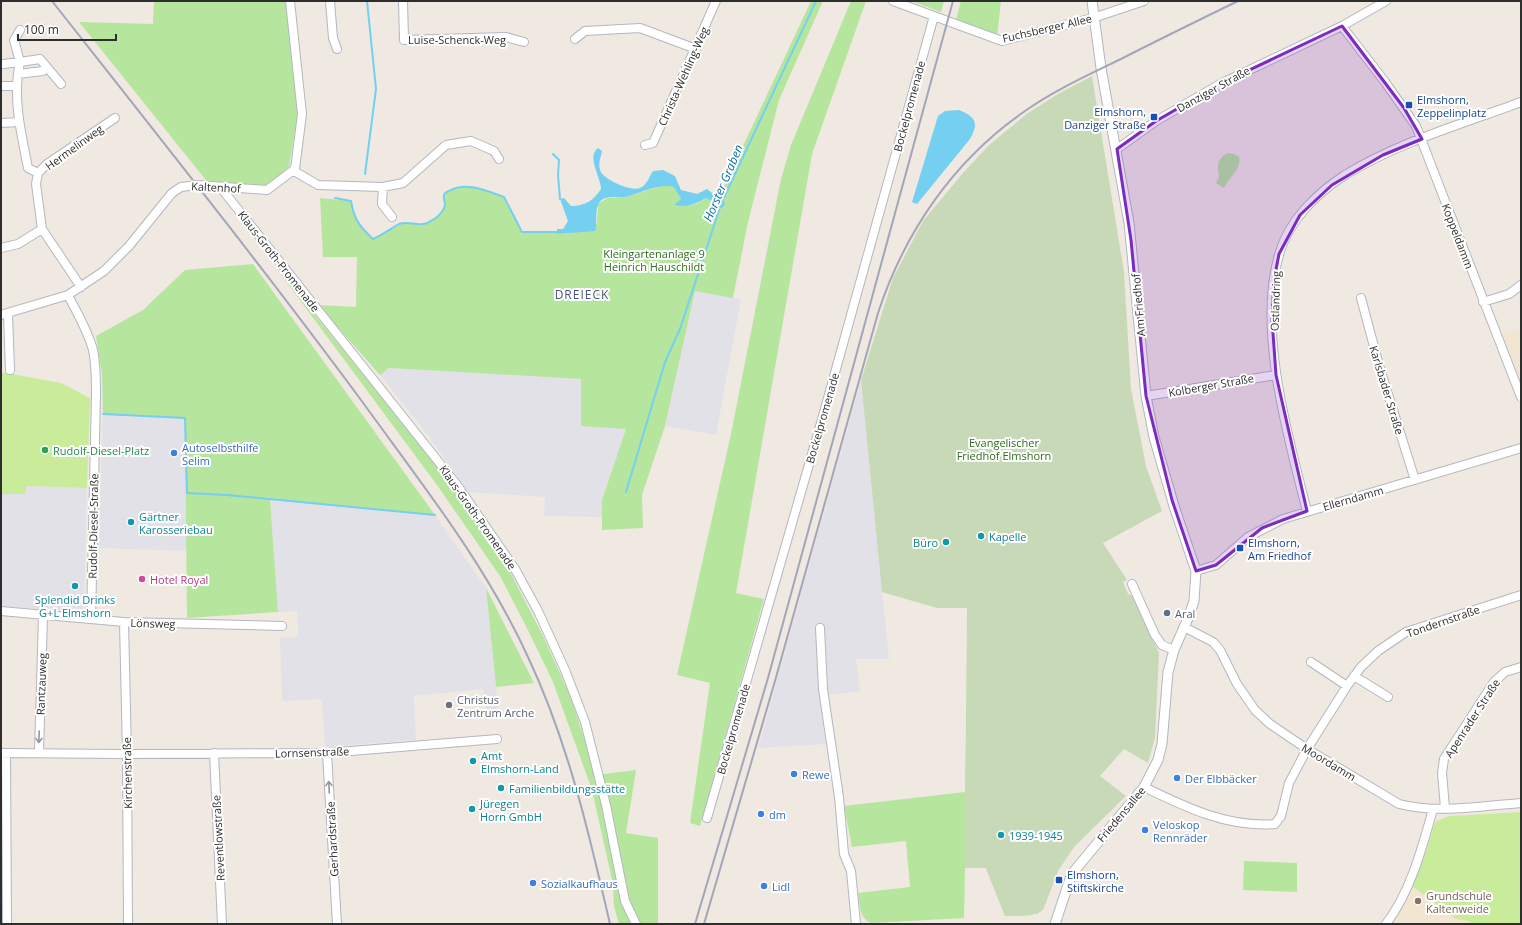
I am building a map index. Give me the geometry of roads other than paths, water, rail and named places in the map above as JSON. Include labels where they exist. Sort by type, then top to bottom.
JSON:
[{"type":"street","points":[[290,1],[302,114],[294,171],[318,185],[383,187],[403,183],[446,145],[471,141],[494,151],[499,159]]},
{"type":"street","points":[[330,1],[333,38],[337,49]]},
{"type":"street","name":"Luise-Schenck-Weg","points":[[403,1],[404,40],[506,37],[524,42]]},
{"type":"street","name":"Christa-Wehling-Weg","points":[[645,145],[653,143],[716,1]]},
{"type":"street","name":"Fuchsberger Allee","points":[[893,1],[1002,41],[1093,18],[1144,1]]},
{"type":"street","name":"Am Friedhof","points":[[1092,1],[1093,18],[1117,150],[1132,248],[1146,396],[1154,437],[1174,506],[1187,539],[1196,571],[1196,588]]},
{"type":"street","name":"Danziger Straße","points":[[1117,150],[1156,121],[1222,82],[1316,39],[1386,1]]},
{"type":"street","name":"Bockelpromenade","points":[[707,818],[825,408],[934,16]]},
{"type":"street","name":"Koppeldamm","points":[[1342,26],[1385,82],[1416,126],[1521,397]]},
{"type":"street","points":[[576,40],[585,31],[640,28],[696,49]]},
{"type":"street","points":[[20,30],[14,40],[20,62],[17,86],[19,122],[28,168],[38,174]]},
{"type":"street","points":[[3,64],[40,58],[61,84]]},
{"type":"street","points":[[18,74],[43,71],[46,66]]},
{"type":"street","points":[[1,86],[17,86]]},
{"type":"street","name":"Ostlandring","points":[[1307,511],[1284,419],[1276,374],[1272,318],[1274,280],[1279,254],[1291,228],[1315,198],[1341,178],[1383,156],[1422,139],[1521,102]]},
{"type":"street","name":"Hermelinweg","points":[[81,287],[42,229],[36,184],[38,174],[47,164],[115,118]]},
{"type":"street","points":[[1,123],[19,122]]},
{"type":"street","name":"Kaltenhof","points":[[10,370],[5,314],[68,295],[104,271],[130,246],[172,193],[181,187],[190,185],[267,190],[294,171]]},
{"type":"street","points":[[383,187],[382,204],[392,218]]},
{"type":"street","name":"Klaus-Groth-Promenade","points":[[221,188],[457,485],[518,576],[538,612],[565,670],[585,722],[606,805],[625,901],[636,924]]},
{"type":"street","points":[[1,248],[18,244],[42,229]]},
{"type":"street","points":[[1483,302],[1509,294],[1521,285]]},
{"type":"street","name":"Rudolf-Diesel-Straße","points":[[68,295],[88,336],[93,351],[95,368],[96,394],[90,619]]},
{"type":"street","name":"Karlsbader Straße","points":[[1362,298],[1380,369],[1415,480]]},
{"type":"street","name":"Kolberger Straße","points":[[1146,396],[1276,374]]},
{"type":"street","name":"Ellerndamm","points":[[1196,571],[1216,565],[1248,537],[1262,528],[1307,511],[1521,448]]},
{"type":"street","points":[[1132,584],[1154,635],[1162,645],[1174,650]]},
{"type":"street","name":"Friedensallee","points":[[1055,924],[1070,879],[1075,870],[1144,787],[1158,760],[1162,744],[1168,672],[1174,650],[1189,616],[1196,588]]},
{"type":"street","name":"Tondernstraße","points":[[1144,787],[1206,815],[1235,821],[1274,824],[1281,816],[1289,783],[1307,749],[1354,676],[1378,651],[1406,632],[1521,595]]},
{"type":"street","name":"Lönsweg","points":[[1,612],[124,622],[282,626]]},
{"type":"street","name":"Rantzauweg","points":[[39,753],[43,615]]},
{"type":"street","name":"Kirchenstraße","points":[[124,622],[128,924]]},
{"type":"street","name":"Moordamm","points":[[1184,627],[1212,642],[1220,650],[1237,684],[1255,710],[1270,724],[1307,749],[1399,804],[1411,807],[1433,809],[1521,803]]},
{"type":"street","points":[[820,628],[823,689],[839,796],[844,854],[851,871],[856,924]]},
{"type":"street","points":[[1311,662],[1347,686]]},
{"type":"street","name":"Apenrader Straße","points":[[1445,808],[1442,773],[1444,759],[1494,682],[1505,672],[1521,666]]},
{"type":"street","points":[[1354,676],[1388,697]]},
{"type":"street","name":"Lornsenstraße","points":[[4,753],[327,753],[497,739]]},
{"type":"street","points":[[4,753],[7,924]]},
{"type":"street","name":"Reventlowstraße","points":[[214,753],[222,924]]},
{"type":"street","name":"Gerhardstraße","points":[[327,753],[337,924]]},
{"type":"street","points":[[1386,924],[1411,877],[1422,848],[1433,809]]},
{"type":"water","points":[[959,110],[969,115],[974,121],[975,125],[970,139],[917,204],[912,202],[938,116],[945,111]]},
{"type":"water","points":[[598,148],[602,151],[599,164],[603,175],[613,182],[625,187],[636,189],[640,188],[646,183],[653,171],[663,170],[675,176],[681,190],[697,194],[707,189],[713,194],[695,204],[685,206],[674,205],[681,199],[674,187],[668,186],[656,187],[626,197],[604,199],[599,203],[596,213],[595,231],[557,234],[557,229],[563,229],[568,221],[560,199],[564,198],[571,206],[585,204],[592,200],[601,189],[593,157]]},
{"type":"waterway","points":[[365,174],[376,89],[367,1]]},
{"type":"waterway","name":"Horster Graben","points":[[626,492],[665,362],[680,329],[721,204],[816,1]]},
{"type":"waterway","points":[[553,154],[559,160],[558,175],[560,199]]},
{"type":"waterway","points":[[335,198],[351,201],[358,222],[373,239],[399,224],[426,224],[432,221],[443,210],[445,204],[445,193],[464,187],[478,188],[504,197],[522,232],[557,232]]},
{"type":"waterway","points":[[710,196],[721,204]]},
{"type":"waterway","points":[[103,414],[185,418],[187,493],[227,495],[435,515]]},
{"type":"railway","points":[[52,1],[208,199],[361,400],[451,524],[492,589],[511,622],[528,657],[555,722],[576,788],[610,924]]},
{"type":"railway","points":[[695,924],[768,678],[953,1]]},
{"type":"railway","points":[[704,924],[775,681],[878,313],[902,254],[918,226],[954,175],[999,130],[1025,111],[1072,83],[1238,1]]},
{"type":"place","name":"Elmshorn, Zeppelinplatz","points":[[1409,105]]},
{"type":"place","name":"Elmshorn, Danziger Straße","points":[[1154,117]]},
{"type":"place","name":"Rudolf-Diesel-Platz","points":[[45,450]]},
{"type":"place","name":"Autoselbsthilfe Selim","points":[[174,453]]},
{"type":"place","name":"Gärtner Karosseriebau","points":[[131,522]]},
{"type":"place","name":"Kapelle","points":[[981,536]]},
{"type":"place","name":"Büro","points":[[946,542]]},
{"type":"place","name":"Elmshorn, Am Friedhof","points":[[1240,548]]},
{"type":"place","name":"Hotel Royal","points":[[142,579]]},
{"type":"place","name":"Splendid Drinks G+L Elmshorn","points":[[75,586]]},
{"type":"place","name":"Aral","points":[[1167,613]]},
{"type":"place","name":"Christus Zentrum Arche","points":[[449,705]]},
{"type":"place","name":"Amt Elmshorn-Land","points":[[473,761]]},
{"type":"place","name":"Rewe","points":[[794,774]]},
{"type":"place","name":"Der Elbbäcker","points":[[1177,778]]},
{"type":"place","name":"Familienbildungsstätte","points":[[501,788]]},
{"type":"place","name":"Jüregen Horn GmbH","points":[[472,809]]},
{"type":"place","name":"dm","points":[[761,814]]},
{"type":"place","name":"Veloskop Rennräder","points":[[1145,830]]},
{"type":"place","name":"1939-1945","points":[[1001,835]]},
{"type":"place","name":"Elmshorn, Stiftskirche","points":[[1059,880]]},
{"type":"place","name":"Sozialkaufhaus","points":[[533,883]]},
{"type":"place","name":"Lidl","points":[[764,886]]},
{"type":"place","name":"Grundschule Kaltenweide","points":[[1418,901]]},
{"type":"district","name":"DREIECK","points":[[582,294]]},
{"type":"park label","name":"Kleingartenanlage 9 Heinrich Hauschildt","points":[[654,259]]},
{"type":"park label","name":"Evangelischer Friedhof Elmshorn","points":[[1004,448]]}]
